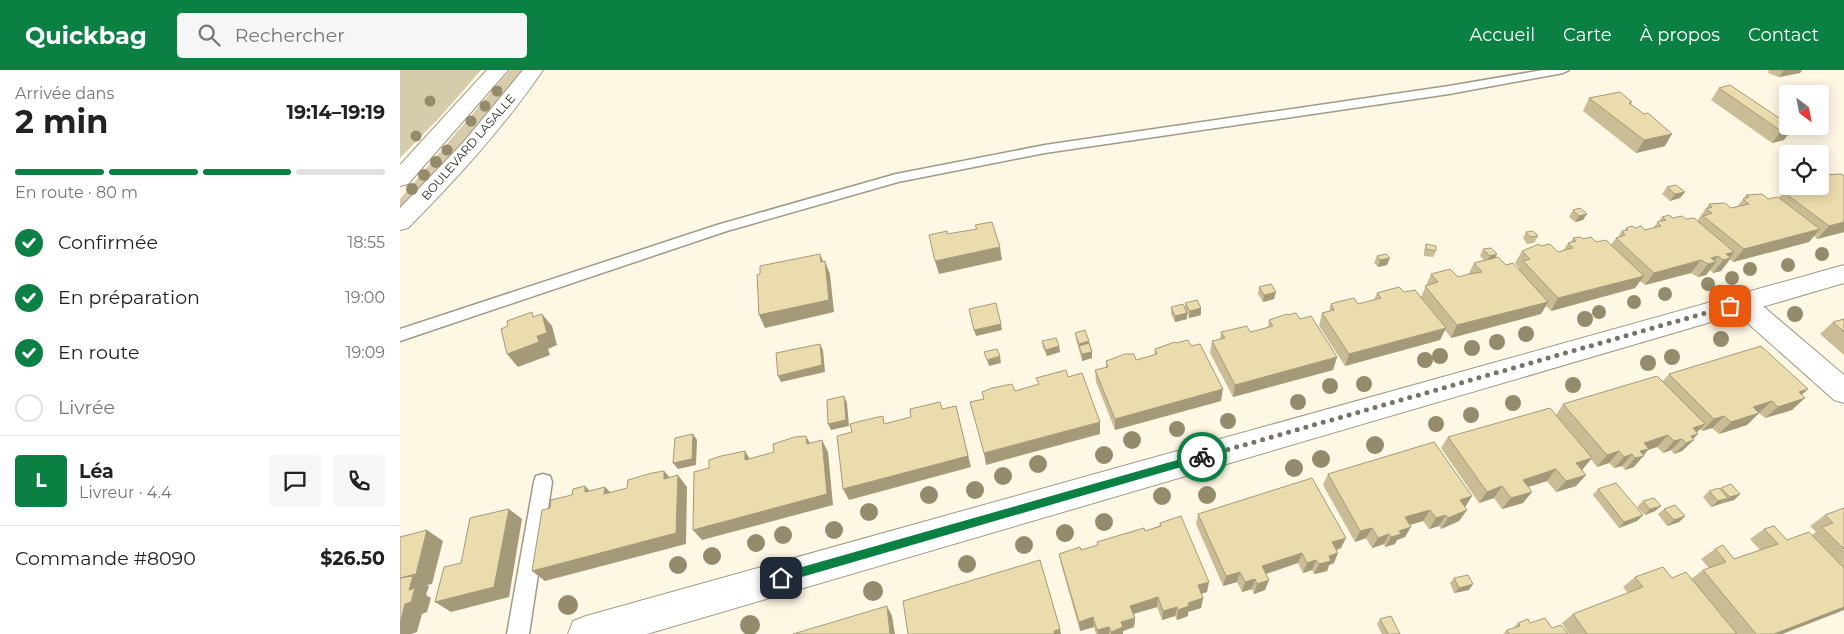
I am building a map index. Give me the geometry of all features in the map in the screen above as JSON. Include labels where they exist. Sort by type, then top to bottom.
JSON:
[{"type":"street","name":"BOULEVARD LASALLE","points":[[400,180],[498,70]]},
{"type":"street","name":"BOULEVARD LASALLE","points":[[400,222],[421,202],[499,114],[533,70]]},
{"type":"street","points":[[586,634],[1844,274]]},
{"type":"street","points":[[1742,303],[1844,392]]},
{"type":"lane","points":[[400,335],[722,228],[896,178],[1045,149],[1439,91],[1563,70]]},
{"type":"lane","points":[[518,634],[543,482]]},
{"type":"shaded area","points":[[400,70],[481,70],[440,117],[400,158]]},
{"type":"shaded area","points":[[510,70],[525,70],[462,145],[400,211],[400,199]]},
{"type":"building","points":[[1730,85],[1779,118],[1779,130],[1719,88]]},
{"type":"building","points":[[1620,92],[1632,102],[1629,103],[1644,114],[1648,113],[1672,134],[1644,140],[1589,98]]},
{"type":"building","points":[[1841,174],[1844,176],[1844,222],[1829,226],[1787,195],[1829,195],[1829,175]]},
{"type":"building","points":[[1676,185],[1685,192],[1675,194],[1667,187]]},
{"type":"building","points":[[1762,194],[1768,199],[1778,197],[1820,229],[1744,249],[1703,216],[1712,213],[1706,209],[1712,207],[1709,204],[1725,203],[1731,208],[1749,204],[1743,199],[1749,197],[1746,195]]},
{"type":"building","points":[[1580,208],[1587,214],[1579,216],[1573,210]]},
{"type":"building","points":[[1669,215],[1673,218],[1682,216],[1686,219],[1694,218],[1734,252],[1726,254],[1731,258],[1723,260],[1718,256],[1711,258],[1716,262],[1708,264],[1701,260],[1654,273],[1616,238],[1625,235],[1622,231],[1628,230],[1626,228],[1632,226],[1635,228],[1641,226],[1645,230],[1661,226],[1657,222],[1666,220],[1662,217]]},
{"type":"building","points":[[992,222],[1000,247],[935,261],[929,235],[947,231],[947,234],[977,229],[975,225]]},
{"type":"building","points":[[1533,231],[1538,236],[1530,237],[1526,232]]},
{"type":"building","points":[[1581,237],[1583,239],[1591,237],[1596,242],[1606,240],[1644,276],[1558,298],[1523,261],[1530,259],[1522,251],[1539,244],[1541,246],[1550,244],[1558,252],[1573,248],[1568,243],[1576,241],[1573,238]]},
{"type":"building","points":[[1426,244],[1436,246],[1436,251],[1426,249]]},
{"type":"building","points":[[1491,248],[1497,254],[1490,256],[1483,249]]},
{"type":"building","points":[[820,254],[821,262],[825,261],[829,300],[759,315],[757,275],[760,274],[760,266]]},
{"type":"building","points":[[1386,254],[1390,258],[1380,260],[1377,256]]},
{"type":"building","points":[[1498,257],[1506,265],[1513,263],[1548,302],[1457,325],[1425,286],[1438,282],[1431,274],[1450,269],[1458,277],[1482,272],[1474,263]]},
{"type":"building","points":[[1271,284],[1276,292],[1264,295],[1259,287]]},
{"type":"building","points":[[1399,287],[1404,292],[1415,290],[1446,328],[1349,354],[1322,313],[1334,310],[1331,304],[1354,298],[1358,304],[1381,298],[1377,293]]},
{"type":"building","points":[[1197,300],[1201,308],[1190,311],[1185,303]]},
{"type":"building","points":[[996,303],[1001,324],[974,330],[969,309]]},
{"type":"building","points":[[1183,304],[1187,313],[1175,316],[1171,307]]},
{"type":"building","points":[[532,312],[533,317],[542,314],[547,333],[537,336],[539,342],[507,354],[501,329],[508,326],[507,321]]},
{"type":"building","points":[[1296,313],[1300,319],[1311,316],[1337,357],[1235,385],[1212,341],[1225,338],[1221,332],[1247,326],[1250,332],[1262,329],[1273,326],[1269,320]]},
{"type":"building","points":[[1844,319],[1844,332],[1833,322]]},
{"type":"building","points":[[1085,330],[1089,341],[1079,344],[1075,333]]},
{"type":"building","points":[[1056,338],[1059,346],[1046,350],[1042,341]]},
{"type":"building","points":[[1188,340],[1191,346],[1200,344],[1223,389],[1115,419],[1095,370],[1108,367],[1106,361],[1125,354],[1134,354],[1136,360],[1157,354],[1155,349]]},
{"type":"building","points":[[1089,343],[1092,352],[1082,354],[1079,346]]},
{"type":"building","points":[[820,344],[822,365],[778,376],[776,353]]},
{"type":"building","points":[[1761,346],[1808,389],[1799,392],[1805,398],[1778,407],[1772,401],[1753,407],[1759,413],[1731,422],[1724,416],[1714,419],[1669,374]]},
{"type":"building","points":[[997,349],[1000,356],[987,360],[984,352]]},
{"type":"building","points":[[1066,370],[1068,377],[1082,373],[1100,422],[984,453],[970,402],[984,399],[982,392],[992,388],[1012,384],[1015,391],[1039,384],[1036,378]]},
{"type":"building","points":[[1657,376],[1705,424],[1693,428],[1698,434],[1691,436],[1694,440],[1686,443],[1682,439],[1674,441],[1668,435],[1644,443],[1649,449],[1640,451],[1644,456],[1635,458],[1632,454],[1624,457],[1619,451],[1607,455],[1563,404]]},
{"type":"building","points":[[844,396],[846,420],[828,424],[827,400]]},
{"type":"building","points":[[940,402],[942,409],[956,406],[968,456],[843,489],[837,436],[852,432],[850,424],[883,416],[884,424],[911,417],[910,409]]},
{"type":"building","points":[[1550,408],[1592,458],[1576,463],[1586,475],[1566,481],[1556,469],[1523,480],[1532,492],[1511,498],[1502,486],[1487,492],[1448,437]]},
{"type":"building","points":[[693,434],[692,459],[673,463],[675,438]]},
{"type":"building","points":[[806,436],[807,444],[822,440],[827,494],[693,530],[694,472],[709,468],[709,460],[721,456],[745,451],[745,460],[774,452],[773,444],[795,437]]},
{"type":"building","points":[[1434,442],[1472,496],[1460,500],[1467,510],[1448,518],[1446,515],[1436,518],[1430,510],[1405,517],[1411,527],[1399,531],[1401,534],[1391,537],[1389,534],[1378,538],[1372,528],[1360,531],[1328,474]]},
{"type":"building","points":[[664,471],[664,479],[678,475],[676,533],[532,571],[542,510],[550,508],[551,500],[572,495],[573,489],[585,486],[585,492],[605,487],[604,494],[627,488],[628,480]]},
{"type":"building","points":[[1312,478],[1346,538],[1332,542],[1338,553],[1329,556],[1331,561],[1319,564],[1316,560],[1307,563],[1302,553],[1262,566],[1269,580],[1257,584],[1255,579],[1245,582],[1240,572],[1226,576],[1198,514]]},
{"type":"building","points":[[1616,483],[1643,515],[1624,522],[1598,489]]},
{"type":"building","points":[[1731,484],[1740,494],[1730,497],[1721,488]]},
{"type":"building","points":[[1719,488],[1728,498],[1718,501],[1709,491]]},
{"type":"building","points":[[1654,498],[1661,506],[1650,509],[1643,501]]},
{"type":"building","points":[[1675,505],[1685,516],[1674,520],[1664,509]]},
{"type":"building","points":[[1844,508],[1844,549],[1822,527],[1833,523],[1825,515]]},
{"type":"building","points":[[509,509],[494,587],[435,602],[444,567],[461,563],[470,518]]},
{"type":"building","points":[[1181,516],[1209,582],[1198,585],[1203,598],[1188,603],[1189,606],[1178,610],[1177,607],[1163,611],[1158,597],[1130,606],[1135,618],[1121,622],[1123,627],[1111,632],[1109,627],[1097,630],[1093,617],[1079,622],[1059,554],[1080,547],[1081,550],[1098,545],[1097,542],[1144,528],[1145,531],[1161,526],[1160,523]]},
{"type":"building","points":[[1774,526],[1787,540],[1809,532],[1844,568],[1844,607],[1774,634],[1756,634],[1703,570],[1726,562],[1715,549],[1723,545],[1734,559],[1778,544],[1764,529]]},
{"type":"building","points":[[427,530],[416,574],[400,578],[400,537]]},
{"type":"building","points":[[1040,560],[1060,629],[1054,631],[1055,634],[908,634],[903,601]]},
{"type":"building","points":[[1663,567],[1672,578],[1686,572],[1737,634],[1587,634],[1573,614],[1643,587],[1635,577]]},
{"type":"building","points":[[1468,575],[1473,584],[1459,588],[1454,578]]},
{"type":"building","points":[[413,576],[409,590],[415,588],[411,602],[405,604],[400,623],[400,578]]},
{"type":"building","points":[[887,606],[890,634],[793,634]]},
{"type":"building","points":[[1391,616],[1400,634],[1388,634],[1380,619]]},
{"type":"building","points":[[1545,618],[1552,628],[1561,625],[1568,634],[1509,634],[1507,630],[1520,626],[1518,623],[1528,619],[1530,623]]},
{"type":"way so far","points":[[1202,457],[1730,306]]},
{"type":"route","points":[[781,578],[1202,457]]}]
